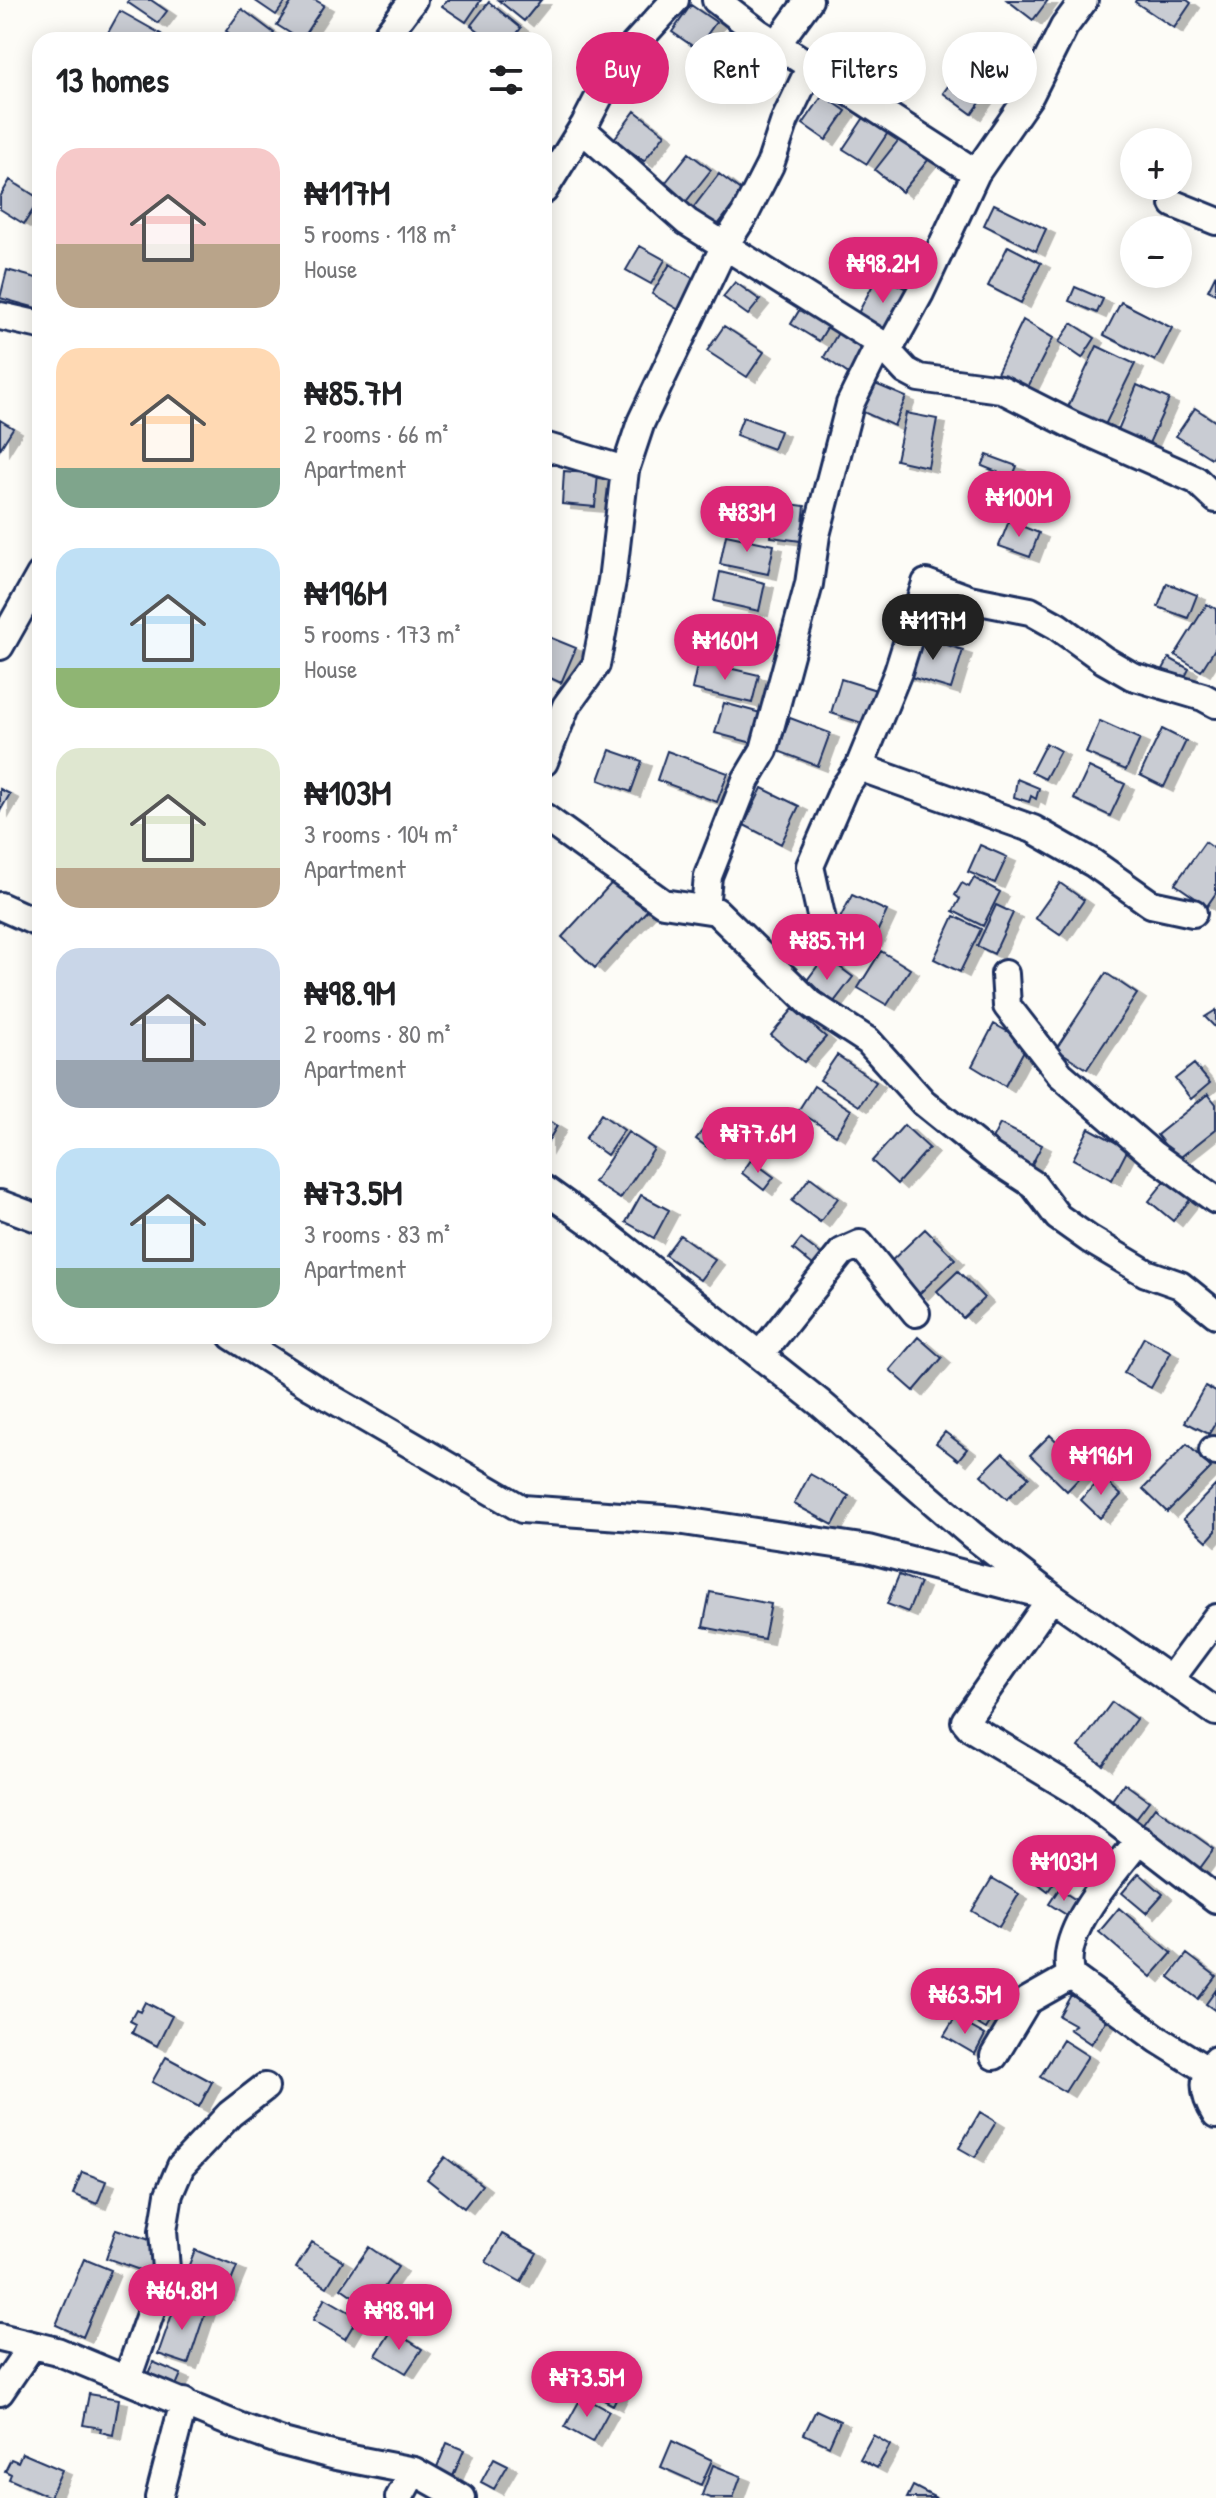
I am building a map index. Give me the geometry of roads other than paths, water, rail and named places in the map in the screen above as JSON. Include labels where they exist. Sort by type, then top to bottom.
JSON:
[{"type":"street","points":[[389,32],[413,0]]},
{"type":"street","points":[[552,177],[615,66],[675,0]]},
{"type":"street","points":[[716,0],[760,32]]},
{"type":"street","points":[[786,32],[809,0]]},
{"type":"street","points":[[705,909],[708,876],[746,780],[764,750],[809,584],[816,535],[850,404],[920,293],[976,173],[1030,95],[1064,27],[1084,0]]},
{"type":"street","points":[[552,742],[566,706],[596,665],[612,581],[625,470],[641,422],[725,245],[770,165],[785,120],[803,83]]},
{"type":"street","points":[[870,104],[976,173]]},
{"type":"street","points":[[582,129],[687,222],[884,347],[906,371],[919,378],[1001,389],[1074,426],[1196,480],[1216,499]]},
{"type":"street","points":[[1174,204],[1216,221]]},
{"type":"street","points":[[0,316],[32,323]]},
{"type":"street","points":[[552,448],[625,470]]},
{"type":"street","points":[[822,920],[810,866],[844,788],[859,767],[898,672],[926,583],[969,599],[1030,611],[1132,676],[1203,697],[1216,704]]},
{"type":"street","points":[[0,646],[32,589]]},
{"type":"street","points":[[859,767],[1033,829],[1093,863],[1151,904],[1193,913]]},
{"type":"street","points":[[552,823],[663,903],[716,911],[811,1004],[868,1041],[923,1102],[990,1156],[1033,1184],[1058,1217],[1146,1273],[1180,1285],[1216,1314]]},
{"type":"street","points":[[0,906],[32,920]]},
{"type":"street","points":[[1005,974],[1007,1006],[1060,1074],[1152,1154],[1216,1200]]},
{"type":"street","points":[[552,1195],[820,1403],[972,1535],[1052,1597],[1216,1712]]},
{"type":"street","points":[[0,1204],[32,1216]]},
{"type":"street","points":[[760,1355],[842,1252],[860,1244],[916,1313]]},
{"type":"street","points":[[245,1344],[312,1387],[522,1509],[677,1520],[868,1549],[1052,1597]]},
{"type":"street","points":[[1052,1597],[965,1721],[971,1728],[1076,1791],[1216,1899]]},
{"type":"street","points":[[1170,1680],[1216,1618]]},
{"type":"street","points":[[1140,1839],[1099,1892],[1074,1934],[1066,1961],[1071,1976],[1159,2040],[1212,2065],[1204,2089],[1216,2115]]},
{"type":"street","points":[[994,2056],[1027,2001],[1071,1976]]},
{"type":"street","points":[[127,2379],[166,2269],[163,2231],[169,2194],[181,2166],[230,2114],[265,2087]]},
{"type":"street","points":[[0,2337],[57,2351],[283,2442],[414,2471],[462,2498]]},
{"type":"street","points":[[0,2392],[32,2345]]},
{"type":"street","points":[[159,2498],[184,2402]]},
{"type":"street","points":[[399,2498],[414,2471]]}]
